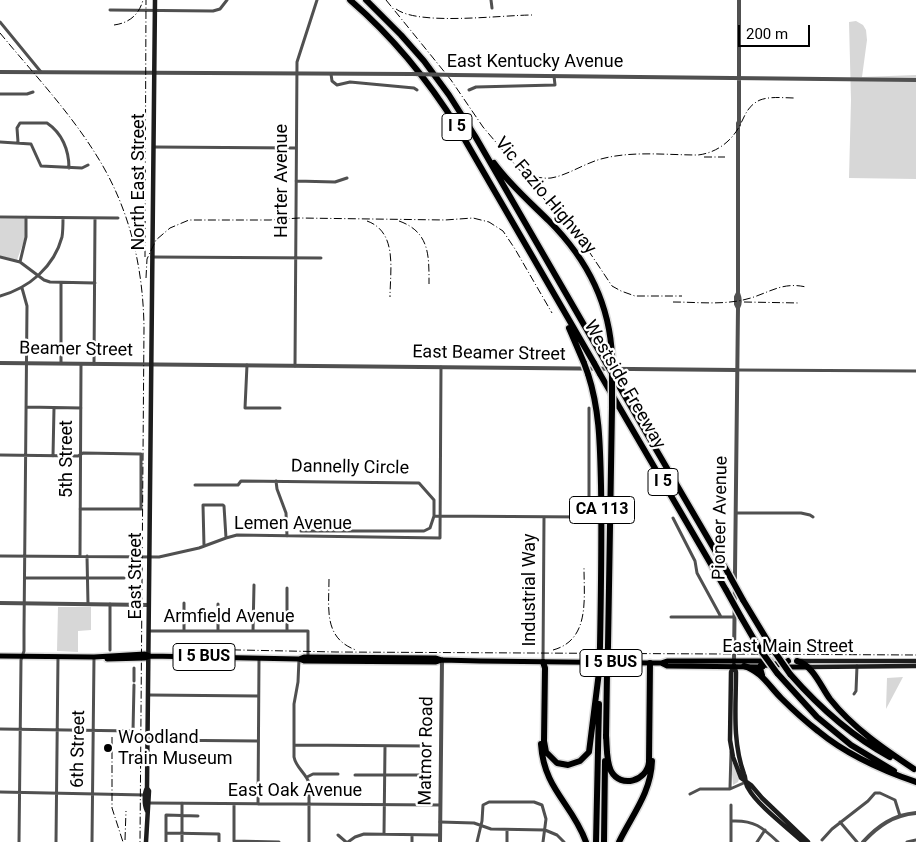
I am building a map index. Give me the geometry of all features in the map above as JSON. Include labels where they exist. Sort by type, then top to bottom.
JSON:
[{"type":"highway","name":"Westside Freeway","points":[[349,0],[359,7],[402,52],[440,102],[466,143],[759,648],[777,674],[816,717],[851,745],[916,782]]},
{"type":"highway","name":"Westside Freeway","points":[[367,0],[394,24],[441,83],[475,136],[726,572],[790,674],[813,700],[843,726],[878,750],[915,769]]},
{"type":"highway","name":"Vic Fazio Highway","points":[[475,136],[504,176],[564,236],[583,263],[598,289],[606,313],[611,338],[612,408],[604,842]]},
{"type":"highway","name":"CA 113","points":[[554,295],[588,374],[596,402],[600,434],[602,545],[596,842]]},
{"type":"highway","points":[[764,678],[760,667],[762,664],[783,664],[788,661]]},
{"type":"highway","points":[[543,662],[545,668],[544,746],[552,760],[561,764],[578,763],[589,752],[599,672]]},
{"type":"highway","points":[[543,662],[541,741],[544,766],[552,785],[579,827],[586,842]]},
{"type":"highway","points":[[797,662],[802,663],[808,668],[830,699],[860,730],[915,769]]},
{"type":"highway","points":[[606,735],[609,764],[614,775],[629,782],[646,773],[649,762],[655,663]]},
{"type":"highway","points":[[619,842],[643,800],[651,777],[655,663]]},
{"type":"highway","points":[[744,666],[754,670],[764,678],[797,714],[840,747],[870,764],[916,782]]},
{"type":"main road","name":"North East Street","points":[[152,364],[155,0]]},
{"type":"main road","name":"East Street","points":[[147,810],[145,808],[150,656],[152,364]]},
{"type":"main road","points":[[106,656],[110,650],[113,655]]},
{"type":"main road","name":"I 5 BUS","points":[[0,656],[145,654],[150,656]]},
{"type":"main road","name":"I 5 BUS","points":[[94,656],[98,659],[145,658],[150,656]]},
{"type":"main road","name":"East Main Street","points":[[150,656],[259,659],[299,659],[308,657],[436,658],[442,660],[655,663],[667,661],[726,661],[744,666],[808,668],[916,661]]},
{"type":"main road","name":"East Main Street","points":[[299,659],[304,661],[436,662],[442,660]]},
{"type":"main road","points":[[678,666],[681,663],[693,661]]},
{"type":"main road","name":"East Main Street","points":[[655,663],[678,666],[788,661],[916,666]]},
{"type":"main road","name":"Pioneer Avenue","points":[[734,664],[731,672],[731,747],[741,778],[751,785],[808,842]]},
{"type":"main road","name":"Pioneer Avenue","points":[[734,664],[736,672],[737,752],[746,786],[802,842]]},
{"type":"main road","points":[[730,706],[736,720]]},
{"type":"main road","points":[[730,715],[736,728]]},
{"type":"main road","name":"East Street","points":[[146,842],[149,790],[147,788]]},
{"type":"main road","points":[[766,808],[769,808],[783,822],[786,821]]},
{"type":"street","points":[[110,10],[213,11],[220,9],[227,0]]},
{"type":"street","name":"Harter Avenue","points":[[295,366],[297,62],[317,0]]},
{"type":"street","points":[[490,0],[492,8]]},
{"type":"street","name":"Pioneer Avenue","points":[[734,664],[739,0]]},
{"type":"street","points":[[0,22],[41,72]]},
{"type":"street","name":"East Kentucky Avenue","points":[[0,72],[412,74],[916,80]]},
{"type":"street","points":[[330,74],[332,81],[337,85],[350,82],[414,88],[417,90]]},
{"type":"street","points":[[469,90],[476,87],[555,85],[554,76]]},
{"type":"street","points":[[0,94],[26,94],[33,92]]},
{"type":"street","points":[[18,142],[17,128],[20,123],[47,122],[64,143],[68,153],[69,168]]},
{"type":"street","points":[[0,142],[31,144],[41,166],[82,168],[88,165]]},
{"type":"street","points":[[153,147],[296,148]]},
{"type":"street","points":[[296,181],[335,182],[347,178]]},
{"type":"street","points":[[0,217],[118,218]]},
{"type":"street","points":[[20,262],[26,237],[26,217]]},
{"type":"street","points":[[0,296],[22,288],[38,276],[53,258],[62,236],[63,218]]},
{"type":"street","points":[[94,364],[95,218]]},
{"type":"street","points":[[0,257],[20,262],[38,276],[50,282],[94,283]]},
{"type":"street","points":[[152,257],[321,258]]},
{"type":"street","points":[[60,364],[61,283]]},
{"type":"street","points":[[19,842],[21,662],[23,656],[25,578],[27,363],[27,306],[22,288]]},
{"type":"street","name":"Beamer Street","points":[[0,363],[152,364]]},
{"type":"street","name":"5th Street","points":[[80,364],[80,556]]},
{"type":"street","name":"East Beamer Street","points":[[152,364],[916,371]]},
{"type":"street","points":[[247,365],[245,408],[280,408]]},
{"type":"street","points":[[440,516],[441,367]]},
{"type":"street","points":[[26,407],[81,408]]},
{"type":"street","points":[[53,456],[54,408]]},
{"type":"street","points":[[301,531],[424,531],[430,528],[434,516],[587,516],[589,511],[589,408]]},
{"type":"street","points":[[0,455],[78,456],[83,453],[141,454],[141,509],[80,509]]},
{"type":"street","points":[[195,484],[238,485],[241,481],[276,481]]},
{"type":"street","name":"Dannelly Circle","points":[[287,536],[286,513],[276,481],[419,483],[434,500],[434,516]]},
{"type":"street","points":[[204,546],[203,505],[223,504],[226,538]]},
{"type":"street","points":[[736,513],[801,513],[812,517]]},
{"type":"street","name":"Lemen Avenue","points":[[0,556],[166,556],[237,535],[440,538],[440,516]]},
{"type":"street","name":"Industrial Way","points":[[543,662],[544,517]]},
{"type":"street","points":[[673,518],[695,561],[697,573],[721,617]]},
{"type":"street","points":[[309,531],[309,536]]},
{"type":"street","points":[[375,532],[375,537]]},
{"type":"street","points":[[87,556],[88,604]]},
{"type":"street","points":[[25,578],[124,578]]},
{"type":"street","points":[[252,631],[254,585]]},
{"type":"street","points":[[287,588],[287,631]]},
{"type":"street","points":[[0,603],[149,605]]},
{"type":"street","points":[[184,603],[184,631]]},
{"type":"street","points":[[110,604],[110,650]]},
{"type":"street","points":[[218,604],[218,631]]},
{"type":"street","points":[[671,617],[734,617]]},
{"type":"street","name":"Armfield Avenue","points":[[149,631],[308,631],[308,657]]},
{"type":"street","points":[[56,842],[58,656]]},
{"type":"street","name":"6th Street","points":[[92,842],[94,656]]},
{"type":"street","points":[[258,804],[259,659]]},
{"type":"street","points":[[299,659],[298,682],[294,704],[294,746],[295,761],[307,777],[310,786],[309,842]]},
{"type":"street","name":"Matmor Road","points":[[440,842],[442,660]]},
{"type":"street","points":[[854,694],[856,690],[857,664]]},
{"type":"street","points":[[0,730],[133,731],[134,668]]},
{"type":"street","points":[[149,695],[258,696]]},
{"type":"street","points":[[148,740],[258,741]]},
{"type":"street","points":[[294,746],[428,746]]},
{"type":"street","points":[[384,834],[385,746]]},
{"type":"street","points":[[730,789],[731,747]]},
{"type":"street","points":[[307,777],[313,774],[338,774]]},
{"type":"street","points":[[354,775],[427,776]]},
{"type":"street","points":[[690,794],[700,789],[730,789],[746,782]]},
{"type":"street","points":[[0,792],[146,795]]},
{"type":"street","points":[[822,840],[832,829],[868,801],[875,793],[880,793],[895,800],[900,816]]},
{"type":"street","points":[[477,842],[483,805],[486,802],[539,803],[544,809],[546,819],[543,842]]},
{"type":"street","name":"East Oak Avenue","points":[[148,803],[440,806]]},
{"type":"street","points":[[182,804],[182,842]]},
{"type":"street","points":[[234,804],[234,841],[279,841]]},
{"type":"street","points":[[731,805],[731,842]]},
{"type":"street","points":[[863,842],[882,825],[900,816],[916,814]]},
{"type":"street","points":[[166,842],[166,816],[198,816]]},
{"type":"street","points":[[732,821],[749,821],[765,830],[778,842]]},
{"type":"street","points":[[440,822],[466,822],[491,829],[546,830],[557,835],[564,842]]},
{"type":"street","points":[[840,822],[857,842]]},
{"type":"street","points":[[507,830],[507,842]]},
{"type":"street","points":[[757,842],[765,830]]},
{"type":"street","points":[[166,833],[219,834],[219,842]]},
{"type":"street","points":[[338,834],[347,842],[364,834],[440,835]]},
{"type":"street","points":[[412,835],[412,842]]},
{"type":"street","points":[[907,842],[916,840]]},
{"type":"shaded area","points":[[856,21],[863,25],[866,30],[867,40],[862,77],[916,75],[916,179],[849,178],[851,100],[849,22]]},
{"type":"shaded area","points":[[0,219],[25,219],[25,238],[17,260],[0,256]]},
{"type":"shaded area","points":[[58,607],[91,607],[91,630],[78,631],[78,652],[57,651]]},
{"type":"shaded area","points":[[903,677],[886,709],[887,678]]},
{"type":"shaded area","points":[[731,763],[733,763],[739,779],[733,785]]},
{"type":"railway","points":[[114,25],[133,17],[139,10],[143,0]]},
{"type":"railway","points":[[145,257],[146,0]]},
{"type":"railway","points":[[386,0],[451,80],[483,127],[590,253],[612,286],[635,296],[682,296]]},
{"type":"railway","points":[[396,9],[407,14],[441,18],[533,15]]},
{"type":"railway","points":[[0,33],[62,106],[107,173],[117,194],[132,237],[141,281],[144,327],[140,842]]},
{"type":"railway","points":[[522,170],[535,177],[551,178],[591,162],[616,156],[704,154],[727,142],[756,102],[769,98],[795,98]]},
{"type":"railway","points":[[704,157],[725,157]]},
{"type":"railway","points":[[146,278],[147,259],[156,240],[170,228],[189,220],[299,218],[445,220],[473,218],[489,222],[503,231],[552,313]]},
{"type":"railway","points":[[367,221],[377,226],[384,234],[388,243],[391,264],[390,297]]},
{"type":"railway","points":[[399,221],[417,232],[426,246],[429,264],[429,284]]},
{"type":"railway","points":[[673,302],[734,302],[752,298],[781,287],[806,287]]},
{"type":"railway","points":[[744,302],[800,303]]},
{"type":"railway","points":[[553,650],[565,645],[579,628],[584,605],[584,568]]},
{"type":"railway","points":[[329,579],[329,611],[333,630],[345,645],[356,650]]},
{"type":"railway","points":[[191,649],[336,652],[916,655]]},
{"type":"railway","points":[[112,737],[112,808],[123,842]]},
{"type":"railway","points":[[125,840],[126,811]]},
{"type":"place","name":"Woodland Train Museum","points":[[108,748]]}]
